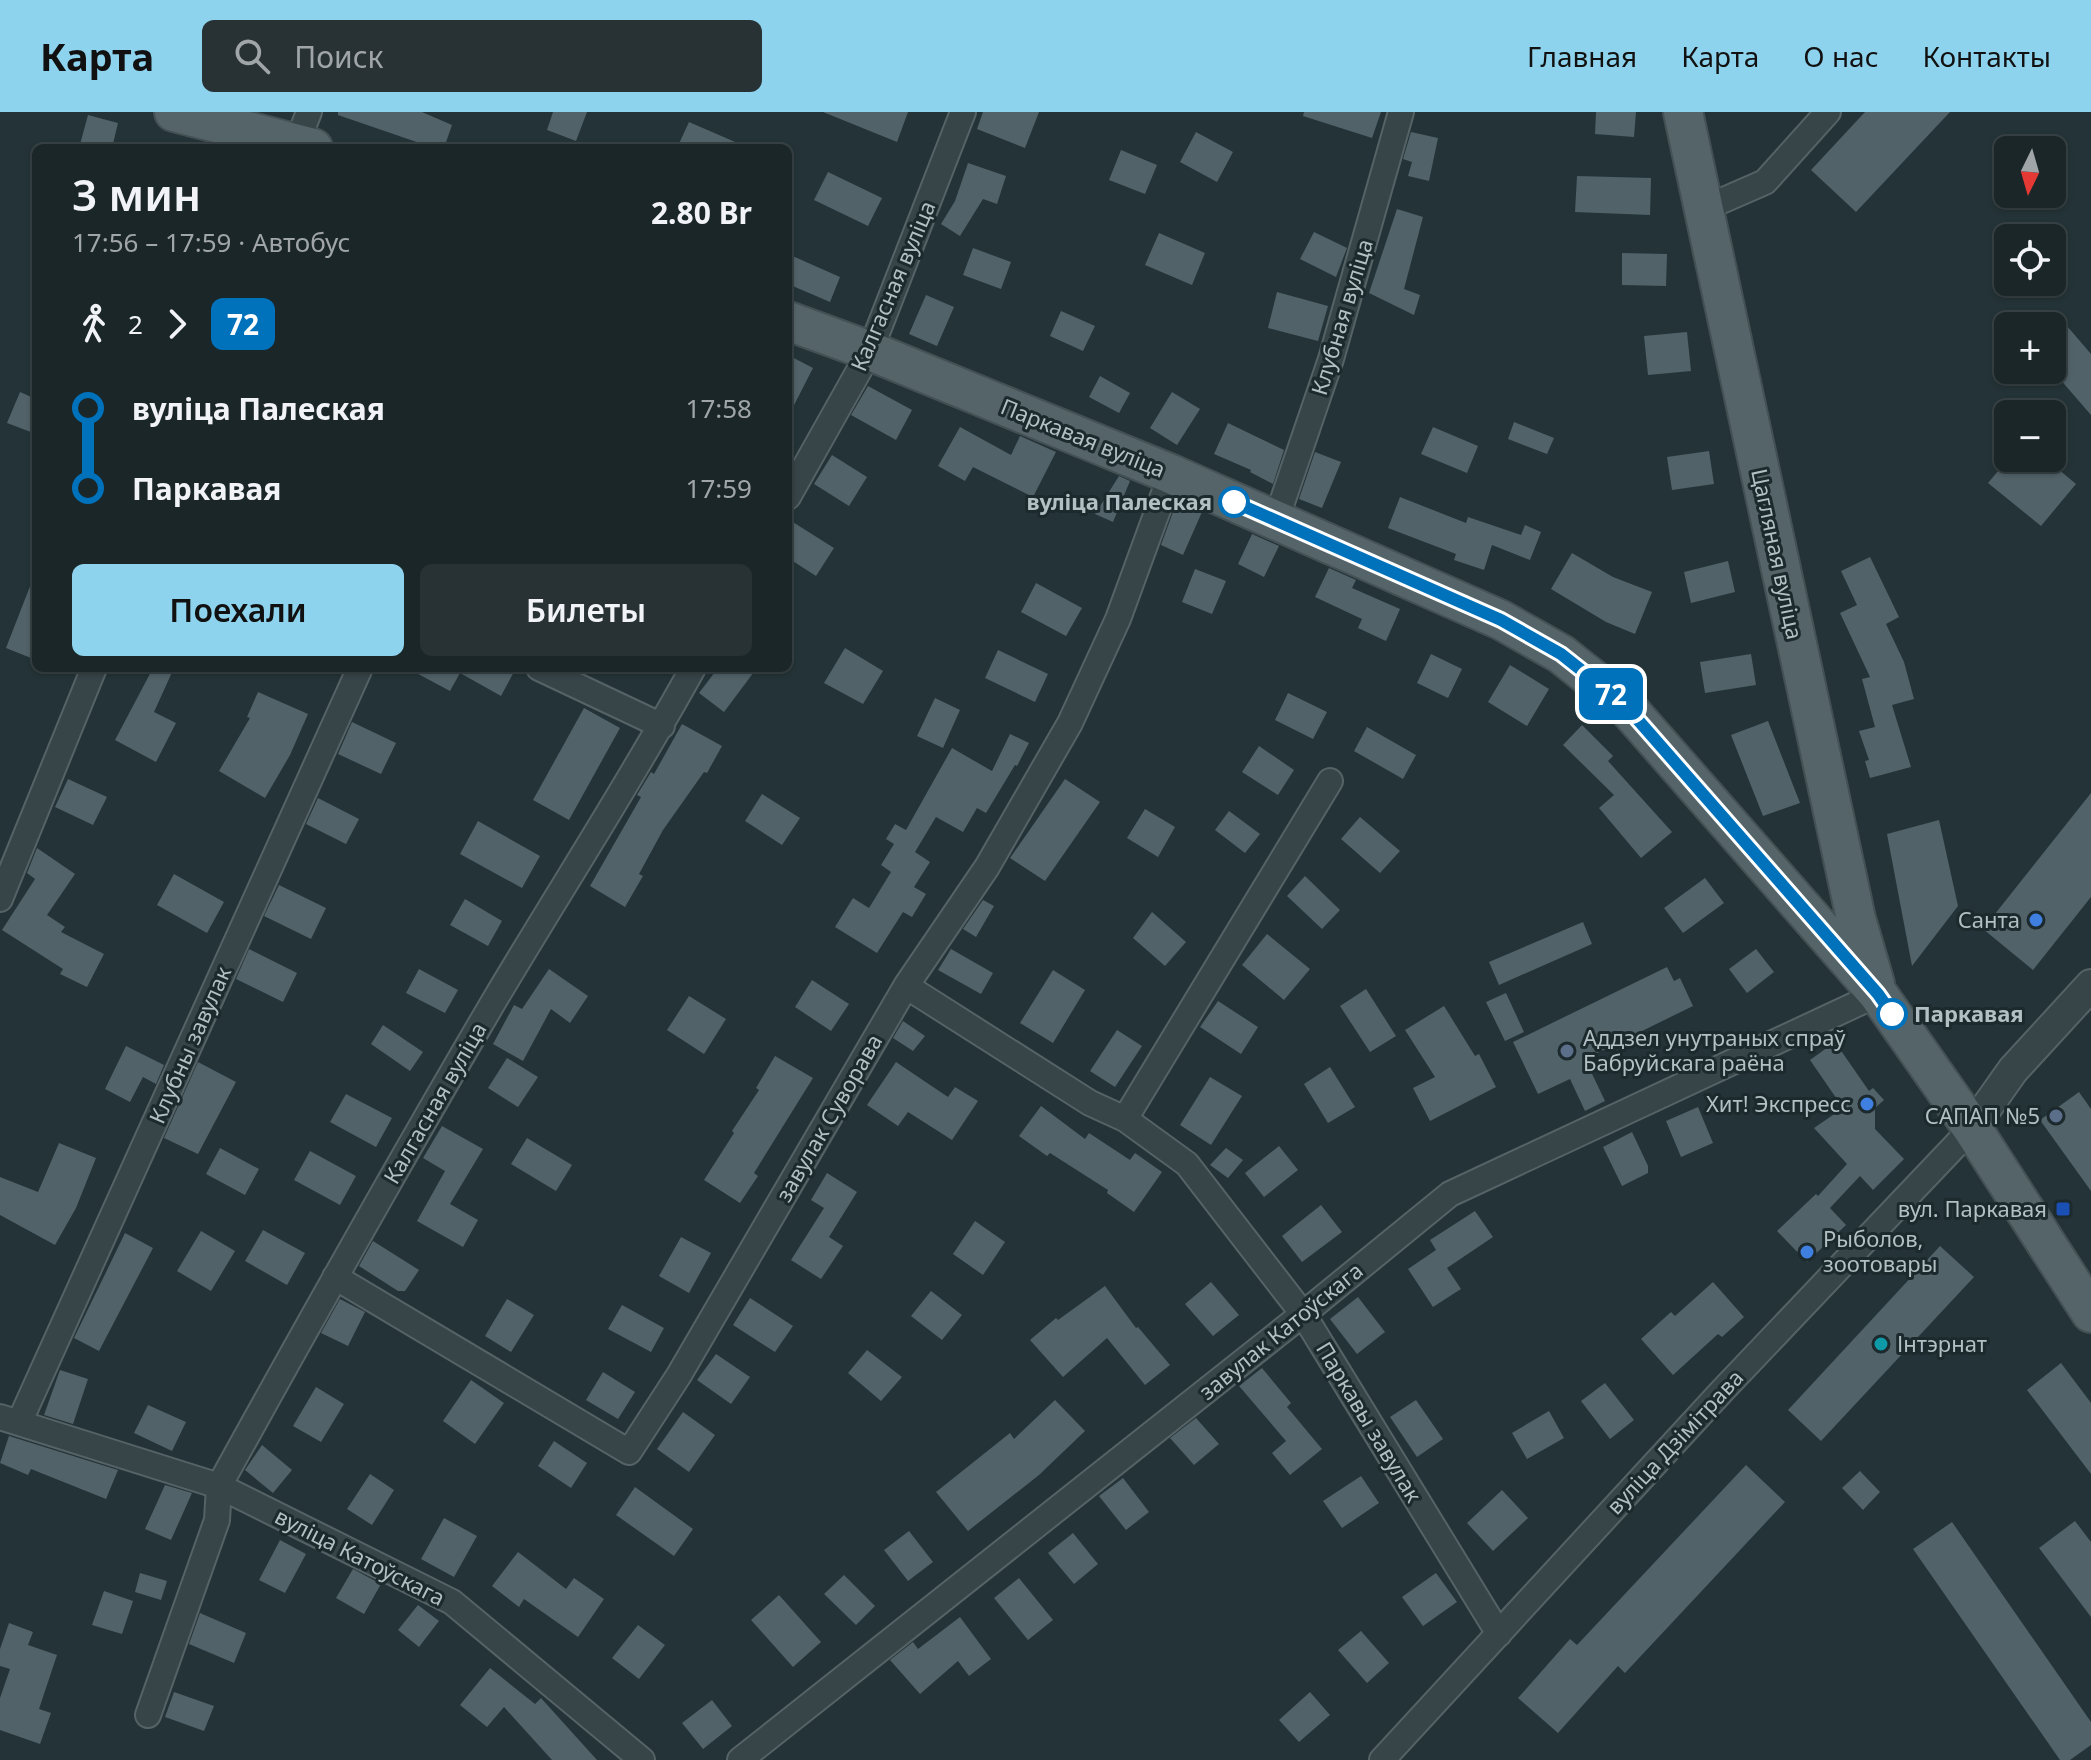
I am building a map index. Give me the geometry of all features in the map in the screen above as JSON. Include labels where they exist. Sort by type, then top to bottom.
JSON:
[{"type":"main road","points":[[174,112],[303,138]]},
{"type":"main road","name":"Цагляная вуліца","points":[[1683,112],[1856,919],[1885,1004]]},
{"type":"main road","name":"Паркавая вуліца","points":[[792,322],[870,351],[1171,474],[1501,620],[1561,654],[1624,704],[1885,1004],[1972,1128],[2091,1313]]},
{"type":"street","name":"Калгасная вуліца","points":[[792,490],[870,351],[963,112]]},
{"type":"street","name":"Клубная вуліца","points":[[1276,520],[1331,359],[1401,112]]},
{"type":"street","points":[[1703,209],[1765,182],[1828,112]]},
{"type":"street","name":"завулак Суворава","points":[[335,1277],[629,1452],[679,1375],[906,986],[987,867],[1070,723],[1118,619],[1171,474]]},
{"type":"street","points":[[0,899],[92,672]]},
{"type":"street","name":"Клубны завулак","points":[[10,1420],[358,672]]},
{"type":"street","points":[[547,672],[662,726]]},
{"type":"street","name":"Калгасная вуліца","points":[[219,1486],[495,1000],[662,726],[691,672]]},
{"type":"street","points":[[1125,1119],[1330,781]]},
{"type":"street","points":[[1972,1128],[2013,1070],[2091,985]]},
{"type":"street","name":"Паркавы завулак","points":[[906,986],[1090,1103],[1125,1119],[1187,1164],[1303,1314],[1499,1634]]},
{"type":"street","name":"завулак Катоўскага","points":[[740,1760],[1450,1194],[1885,1004]]},
{"type":"street","name":"вуліца Дзімітрава","points":[[1382,1760],[1732,1380],[1972,1128]]},
{"type":"street","name":"вуліца Катоўскага","points":[[10,1420],[219,1486],[452,1602],[642,1760]]},
{"type":"street","points":[[148,1715],[217,1520],[219,1486]]},
{"type":"building","points":[[338,112],[422,112],[452,125],[445,144],[422,144],[338,115]]},
{"type":"building","points":[[553,112],[587,112],[576,141],[547,130]]},
{"type":"building","points":[[823,112],[908,112],[897,142]]},
{"type":"building","points":[[983,112],[1039,112],[1025,148],[977,129]]},
{"type":"building","points":[[1304,112],[1381,112],[1372,138],[1303,116]]},
{"type":"building","points":[[1596,112],[1636,112],[1634,137],[1595,134]]},
{"type":"building","points":[[1865,112],[1950,112],[1856,212],[1811,170]]},
{"type":"building","points":[[88,115],[118,123],[113,144],[80,144]]},
{"type":"building","points":[[689,122],[740,144],[679,144]]},
{"type":"building","points":[[1196,132],[1233,152],[1217,182],[1180,162]]},
{"type":"building","points":[[1411,132],[1438,138],[1429,181],[1408,176],[1412,162],[1403,159]]},
{"type":"building","points":[[1121,150],[1157,165],[1145,194],[1109,180]]},
{"type":"building","points":[[968,163],[1006,176],[997,204],[983,199],[960,236],[941,224],[955,201]]},
{"type":"building","points":[[828,172],[882,198],[868,226],[814,200]]},
{"type":"building","points":[[1577,176],[1651,178],[1650,215],[1575,212]]},
{"type":"building","points":[[1397,209],[1423,217],[1404,289],[1420,295],[1414,315],[1369,293]]},
{"type":"building","points":[[1314,232],[1347,248],[1336,277],[1300,259]]},
{"type":"building","points":[[1159,233],[1205,253],[1192,285],[1145,265]]},
{"type":"building","points":[[973,248],[1011,262],[1001,289],[963,275]]},
{"type":"building","points":[[1622,253],[1667,254],[1666,286],[1622,285]]},
{"type":"building","points":[[792,256],[840,277],[830,302],[792,286]]},
{"type":"building","points":[[1277,292],[1328,306],[1318,341],[1268,328]]},
{"type":"building","points":[[926,295],[954,307],[937,346],[909,334]]},
{"type":"building","points":[[1061,311],[1095,326],[1083,351],[1050,336]]},
{"type":"building","points":[[2066,327],[2091,354],[2091,415],[2064,384]]},
{"type":"building","points":[[1687,332],[1691,371],[1648,375],[1644,336]]},
{"type":"building","points":[[792,357],[813,368],[792,409]]},
{"type":"building","points":[[1100,376],[1130,393],[1119,413],[1089,397]]},
{"type":"building","points":[[868,386],[912,410],[896,440],[851,415]]},
{"type":"building","points":[[20,392],[32,397],[32,432],[7,423]]},
{"type":"building","points":[[1172,392],[1200,409],[1177,445],[1150,428]]},
{"type":"building","points":[[1514,422],[1554,438],[1547,454],[1508,439]]},
{"type":"building","points":[[1228,423],[1284,450],[1273,484],[1251,470],[1214,454]]},
{"type":"building","points":[[960,427],[1011,455],[1020,436],[1056,452],[1033,497],[973,467],[965,481],[938,466]]},
{"type":"building","points":[[1433,427],[1478,446],[1467,473],[1421,454]]},
{"type":"building","points":[[1709,451],[1714,484],[1672,490],[1667,457]]},
{"type":"building","points":[[1315,452],[1341,462],[1322,508],[1299,499]]},
{"type":"building","points":[[832,455],[867,477],[849,506],[814,484]]},
{"type":"building","points":[[1997,472],[2062,472],[2076,484],[2041,526],[1988,483]]},
{"type":"building","points":[[1119,476],[1130,481],[1113,522],[1095,514]]},
{"type":"building","points":[[1400,497],[1466,523],[1468,517],[1521,535],[1525,525],[1541,532],[1530,560],[1492,545],[1484,570],[1454,560],[1456,554],[1388,528]]},
{"type":"building","points":[[1177,501],[1202,512],[1183,555],[1161,545]]},
{"type":"building","points":[[792,522],[834,548],[816,576],[792,561]]},
{"type":"building","points":[[1252,534],[1279,546],[1264,577],[1238,564]]},
{"type":"building","points":[[1572,553],[1613,577],[1652,592],[1635,634],[1606,622],[1551,589]]},
{"type":"building","points":[[1870,557],[1899,617],[1886,624],[1904,662],[1914,699],[1892,705],[1911,767],[1870,778],[1865,761],[1869,760],[1859,731],[1875,727],[1862,679],[1870,677],[1840,613],[1857,605],[1841,571]]},
{"type":"building","points":[[1728,561],[1735,592],[1691,603],[1684,572]]},
{"type":"building","points":[[1329,568],[1356,580],[1352,588],[1400,609],[1386,641],[1358,628],[1362,619],[1315,597]]},
{"type":"building","points":[[1195,569],[1226,581],[1212,614],[1182,602]]},
{"type":"building","points":[[32,581],[32,658],[6,648]]},
{"type":"building","points":[[1036,583],[1082,608],[1066,636],[1021,612]]},
{"type":"building","points":[[845,648],[883,671],[863,704],[824,683]]},
{"type":"building","points":[[998,650],[1048,674],[1035,702],[985,678]]},
{"type":"building","points":[[1431,654],[1462,669],[1448,698],[1417,683]]},
{"type":"building","points":[[1751,654],[1756,685],[1705,693],[1700,662]]},
{"type":"building","points":[[1510,665],[1549,689],[1527,726],[1488,702]]},
{"type":"building","points":[[151,672],[172,672],[154,712],[176,723],[156,762],[115,740]]},
{"type":"building","points":[[414,672],[514,672],[501,696],[460,673],[450,691]]},
{"type":"building","points":[[715,672],[754,672],[724,712],[699,693]]},
{"type":"building","points":[[258,692],[308,714],[290,755],[265,798],[219,771],[250,718],[247,717]]},
{"type":"building","points":[[1288,693],[1327,712],[1313,739],[1275,720]]},
{"type":"building","points":[[935,698],[960,710],[943,748],[917,736]]},
{"type":"building","points":[[584,708],[620,728],[569,820],[533,800]]},
{"type":"building","points":[[1768,721],[1800,803],[1763,816],[1731,735]]},
{"type":"building","points":[[352,722],[396,743],[381,774],[338,754]]},
{"type":"building","points":[[682,724],[722,746],[707,773],[704,772],[663,830],[639,874],[643,876],[625,907],[590,886],[641,797],[637,795],[651,772],[654,774]]},
{"type":"building","points":[[1582,725],[1613,756],[1608,761],[1672,832],[1641,858],[1599,808],[1614,795],[1563,745]]},
{"type":"building","points":[[1367,727],[1416,755],[1403,779],[1354,751]]},
{"type":"building","points":[[1010,734],[1029,743],[986,813],[977,808],[963,832],[936,817],[915,852],[930,862],[914,887],[926,894],[912,917],[903,912],[877,953],[835,927],[853,898],[869,908],[891,872],[881,865],[894,844],[886,839],[895,824],[906,830],[952,748],[992,771]]},
{"type":"building","points":[[1259,746],[1294,770],[1278,795],[1242,772]]},
{"type":"building","points":[[68,779],[107,797],[93,825],[55,807]]},
{"type":"building","points":[[1065,779],[1100,802],[1045,881],[1010,858]]},
{"type":"building","points":[[2091,793],[2091,897],[2033,970],[1983,929]]},
{"type":"building","points":[[762,794],[800,818],[782,845],[745,821]]},
{"type":"building","points":[[318,798],[359,819],[346,844],[306,824]]},
{"type":"building","points":[[1145,809],[1175,827],[1158,857],[1127,838]]},
{"type":"building","points":[[1229,811],[1260,834],[1245,853],[1215,830]]},
{"type":"building","points":[[1360,817],[1400,851],[1380,873],[1341,839]]},
{"type":"building","points":[[1939,820],[1958,906],[1912,966],[1887,834]]},
{"type":"building","points":[[478,821],[540,856],[522,888],[460,854]]},
{"type":"building","points":[[37,848],[75,874],[47,915],[65,927],[61,932],[104,954],[87,987],[60,974],[63,969],[2,930],[35,879],[27,873]]},
{"type":"building","points":[[174,874],[224,902],[207,933],[157,905]]},
{"type":"building","points":[[1305,876],[1340,910],[1322,929],[1287,896]]},
{"type":"building","points":[[1705,878],[1724,903],[1683,933],[1664,908]]},
{"type":"building","points":[[279,885],[326,908],[311,939],[264,916]]},
{"type":"building","points":[[465,899],[502,921],[488,946],[450,925]]},
{"type":"building","points":[[983,900],[994,906],[976,937],[963,929]]},
{"type":"building","points":[[1152,912],[1186,942],[1165,966],[1133,938]]},
{"type":"building","points":[[1583,922],[1592,944],[1499,985],[1489,962]]},
{"type":"building","points":[[1267,934],[1310,969],[1284,1000],[1242,965]]},
{"type":"building","points":[[249,949],[297,973],[283,1002],[236,979]]},
{"type":"building","points":[[951,949],[993,973],[981,994],[938,970]]},
{"type":"building","points":[[1756,949],[1774,972],[1747,993],[1729,969]]},
{"type":"building","name":"Аддзел унутраных спраў Бабруйскага раёна","points":[[1667,967],[1674,981],[1680,978],[1693,1006],[1585,1059],[1605,1101],[1585,1111],[1570,1079],[1538,1094],[1513,1042]]},
{"type":"building","points":[[419,969],[458,990],[445,1013],[406,993]]},
{"type":"building","points":[[549,969],[588,996],[570,1023],[551,1009],[523,1061],[493,1044],[514,1005],[522,1009]]},
{"type":"building","points":[[1053,970],[1085,990],[1053,1043],[1020,1023]]},
{"type":"building","points":[[812,980],[849,1004],[831,1031],[795,1007]]},
{"type":"building","points":[[1366,989],[1396,1036],[1370,1052],[1340,1006]]},
{"type":"building","points":[[1506,993],[1524,1032],[1505,1041],[1486,1002]]},
{"type":"building","points":[[689,996],[726,1019],[704,1054],[667,1030]]},
{"type":"building","points":[[1218,1001],[1258,1027],[1241,1054],[1200,1027]]},
{"type":"building","points":[[1444,1006],[1475,1056],[1479,1054],[1496,1087],[1430,1121],[1413,1088],[1435,1077],[1405,1030]]},
{"type":"building","points":[[903,1021],[925,1036],[913,1051],[893,1038]]},
{"type":"building","points":[[383,1025],[423,1052],[410,1071],[371,1044]]},
{"type":"building","points":[[1117,1030],[1142,1046],[1115,1087],[1090,1071]]},
{"type":"building","points":[[1835,1042],[1869,1091],[1873,1088],[1884,1100],[1875,1108],[1875,1129],[1904,1159],[1873,1190],[1860,1176],[1830,1208],[1846,1225],[1807,1262],[1777,1231],[1816,1194],[1818,1196],[1847,1164],[1814,1128],[1843,1108],[1810,1060]]},
{"type":"building","points":[[126,1046],[164,1065],[156,1084],[143,1077],[130,1102],[105,1089]]},
{"type":"building","points":[[775,1056],[813,1078],[754,1173],[758,1176],[740,1203],[704,1180],[759,1090],[756,1088]]},
{"type":"building","points":[[507,1058],[538,1077],[518,1107],[488,1088]]},
{"type":"building","points":[[198,1062],[236,1082],[198,1154],[164,1138]]},
{"type":"building","points":[[896,1062],[948,1097],[955,1087],[978,1101],[952,1140],[908,1112],[898,1126],[867,1105]]},
{"type":"building","points":[[1330,1067],[1355,1107],[1328,1123],[1304,1084]]},
{"type":"building","points":[[1210,1077],[1242,1096],[1211,1145],[1180,1125]]},
{"type":"building","points":[[2079,1092],[2091,1109],[2091,1191],[2040,1120]]},
{"type":"building","points":[[346,1094],[392,1118],[376,1147],[330,1122]]},
{"type":"building","points":[[1041,1106],[1085,1139],[1089,1133],[1130,1160],[1135,1153],[1162,1172],[1134,1212],[1107,1193],[1108,1190],[1050,1153],[1047,1156],[1019,1136]]},
{"type":"building","points":[[1698,1107],[1713,1143],[1681,1157],[1666,1121]]},
{"type":"building","points":[[442,1126],[483,1149],[450,1204],[478,1220],[463,1247],[417,1221],[445,1171],[423,1158]]},
{"type":"building","points":[[1632,1132],[1648,1166],[1648,1173],[1622,1186],[1603,1147]]},
{"type":"building","points":[[527,1138],[572,1165],[556,1191],[511,1164]]},
{"type":"building","points":[[59,1143],[96,1158],[76,1208],[55,1245],[0,1215],[0,1177],[38,1192]]},
{"type":"building","points":[[1279,1146],[1298,1170],[1264,1197],[1245,1173]]},
{"type":"building","points":[[220,1148],[259,1169],[245,1195],[206,1174]]},
{"type":"building","points":[[1226,1148],[1243,1160],[1228,1178],[1210,1165]]},
{"type":"building","points":[[310,1151],[356,1176],[340,1205],[294,1180]]},
{"type":"building","points":[[827,1173],[857,1192],[829,1237],[843,1246],[821,1279],[791,1260],[824,1208],[811,1200]]},
{"type":"building","points":[[1321,1205],[1342,1232],[1302,1262],[1282,1236]]},
{"type":"building","points":[[1475,1211],[1493,1237],[1447,1268],[1461,1289],[1433,1307],[1408,1269],[1436,1250],[1430,1240]]},
{"type":"building","points":[[975,1221],[1005,1242],[983,1275],[953,1254]]},
{"type":"building","points":[[263,1230],[305,1253],[287,1285],[245,1261]]},
{"type":"building","points":[[201,1231],[235,1251],[211,1291],[177,1271]]},
{"type":"building","points":[[125,1233],[153,1248],[99,1351],[74,1338]]},
{"type":"building","points":[[681,1237],[711,1253],[689,1293],[659,1276]]},
{"type":"building","points":[[373,1241],[419,1270],[405,1291],[398,1291],[359,1266]]},
{"type":"building","name":"Інтэрнат","points":[[1940,1246],[1974,1277],[1821,1441],[1788,1410]]},
{"type":"building","points":[[1211,1282],[1239,1315],[1213,1336],[1185,1304]]},
{"type":"building","points":[[1713,1282],[1744,1317],[1722,1337],[1718,1334],[1673,1375],[1641,1339],[1671,1312],[1675,1316]]},
{"type":"building","points":[[1105,1286],[1136,1328],[1170,1365],[1145,1385],[1107,1338],[1063,1377],[1030,1340],[1056,1318],[1058,1320]]},
{"type":"building","points":[[931,1291],[962,1315],[942,1340],[911,1316]]},
{"type":"building","points":[[1358,1297],[1385,1332],[1357,1354],[1330,1319]]},
{"type":"building","points":[[750,1298],[793,1326],[775,1352],[733,1325]]},
{"type":"building","points":[[340,1299],[365,1312],[348,1346],[321,1333]]},
{"type":"building","points":[[507,1299],[534,1315],[511,1352],[485,1336]]},
{"type":"building","points":[[622,1305],[664,1328],[651,1352],[608,1329]]},
{"type":"building","points":[[867,1350],[902,1377],[881,1401],[848,1373]]},
{"type":"building","points":[[716,1354],[750,1377],[731,1404],[697,1380]]},
{"type":"building","points":[[2061,1363],[2091,1403],[2091,1474],[2027,1390]]},
{"type":"building","points":[[1262,1368],[1291,1403],[1287,1407],[1322,1449],[1290,1475],[1272,1453],[1286,1441],[1239,1386]]},
{"type":"building","points":[[60,1370],[88,1379],[73,1424],[44,1415]]},
{"type":"building","points":[[603,1372],[635,1392],[618,1419],[586,1400]]},
{"type":"building","points":[[471,1380],[504,1403],[475,1444],[443,1421]]},
{"type":"building","points":[[1605,1383],[1634,1420],[1610,1439],[1581,1401]]},
{"type":"building","points":[[316,1387],[344,1404],[321,1442],[293,1426]]},
{"type":"building","points":[[1055,1400],[1085,1431],[1039,1475],[968,1531],[936,1492],[1010,1433],[1014,1439]]},
{"type":"building","points":[[1416,1400],[1443,1439],[1417,1457],[1390,1417]]},
{"type":"building","points":[[148,1405],[186,1422],[172,1451],[134,1433]]},
{"type":"building","points":[[1549,1411],[1564,1438],[1527,1459],[1512,1433]]},
{"type":"building","points":[[683,1412],[715,1435],[689,1472],[657,1449]]},
{"type":"building","points":[[1196,1418],[1219,1444],[1194,1465],[1170,1438]]},
{"type":"building","points":[[9,1436],[118,1470],[106,1499],[31,1469],[28,1475],[0,1463]]},
{"type":"building","points":[[554,1441],[587,1463],[571,1488],[538,1466]]},
{"type":"building","points":[[262,1445],[292,1470],[273,1493],[245,1470]]},
{"type":"building","points":[[1746,1465],[1785,1502],[1625,1673],[1618,1666],[1558,1733],[1518,1698],[1570,1639],[1577,1645]]},
{"type":"building","points":[[1860,1471],[1880,1492],[1863,1510],[1842,1488]]},
{"type":"building","points":[[370,1474],[394,1490],[372,1525],[347,1509]]},
{"type":"building","points":[[1361,1476],[1379,1503],[1342,1528],[1323,1501]]},
{"type":"building","points":[[1123,1478],[1149,1512],[1126,1530],[1099,1496]]},
{"type":"building","points":[[165,1485],[192,1493],[171,1540],[145,1529]]},
{"type":"building","points":[[635,1487],[693,1529],[674,1556],[616,1515]]},
{"type":"building","points":[[1502,1490],[1528,1518],[1493,1551],[1467,1523]]},
{"type":"building","points":[[444,1518],[477,1536],[454,1577],[421,1559]]},
{"type":"building","points":[[2075,1521],[2091,1542],[2091,1617],[2039,1548]]},
{"type":"building","points":[[1952,1522],[2091,1722],[2091,1745],[2070,1760],[2060,1760],[1913,1549]]},
{"type":"building","points":[[909,1531],[933,1562],[908,1581],[884,1550]]},
{"type":"building","points":[[1073,1533],[1098,1564],[1074,1584],[1048,1553]]},
{"type":"building","points":[[280,1540],[306,1554],[285,1593],[259,1580]]},
{"type":"building","points":[[518,1552],[566,1589],[574,1578],[604,1599],[578,1637],[524,1599],[519,1607],[492,1586]]},
{"type":"building","points":[[353,1569],[381,1584],[364,1614],[336,1598]]},
{"type":"building","points":[[140,1573],[167,1581],[161,1600],[135,1592]]},
{"type":"building","points":[[1436,1573],[1457,1602],[1423,1626],[1402,1597]]},
{"type":"building","points":[[844,1575],[875,1606],[856,1625],[824,1594]]},
{"type":"building","points":[[1019,1578],[1053,1620],[1028,1640],[994,1598]]},
{"type":"building","points":[[104,1591],[133,1601],[122,1634],[92,1625]]},
{"type":"building","points":[[779,1595],[821,1642],[793,1667],[751,1620]]},
{"type":"building","points":[[418,1605],[439,1621],[419,1647],[398,1630]]},
{"type":"building","points":[[200,1613],[246,1633],[234,1663],[189,1644]]},
{"type":"building","points":[[960,1617],[991,1659],[969,1676],[958,1661],[920,1694],[890,1660],[913,1642],[918,1649]]},
{"type":"building","points":[[9,1623],[33,1632],[28,1645],[57,1655],[39,1709],[51,1713],[40,1744],[0,1730],[0,1698],[10,1669],[0,1666],[0,1649]]},
{"type":"building","points":[[638,1625],[665,1645],[639,1679],[612,1658]]},
{"type":"building","points":[[1361,1631],[1389,1663],[1367,1683],[1338,1650]]},
{"type":"building","points":[[490,1668],[535,1704],[541,1698],[597,1760],[552,1760],[504,1707],[487,1727],[460,1705]]},
{"type":"building","points":[[174,1692],[214,1706],[204,1731],[165,1717]]},
{"type":"building","points":[[1310,1692],[1330,1715],[1299,1742],[1279,1720]]},
{"type":"building","points":[[712,1700],[732,1726],[703,1749],[682,1723]]},
{"type":"bus line","name":"72","points":[[1234,502],[1501,620],[1561,654],[1624,704],[1878,994],[1892,1014]]},
{"type":"place","name":"вуліца Палеская","points":[[1234,502]]},
{"type":"place","name":"Санта","points":[[2036,920]]},
{"type":"place","name":"Паркавая","points":[[1892,1014]]},
{"type":"place","name":"Аддзел унутраных спраў Бабруйскага раёна","points":[[1567,1051]]},
{"type":"place","name":"Хит! Экспресс","points":[[1867,1104]]},
{"type":"place","name":"САПАП №5","points":[[2056,1116]]},
{"type":"place","name":"вул. Паркавая","points":[[2063,1209]]},
{"type":"place","name":"Рыболов, зоотовары","points":[[1807,1252]]},
{"type":"place","name":"Інтэрнат","points":[[1881,1344]]}]
